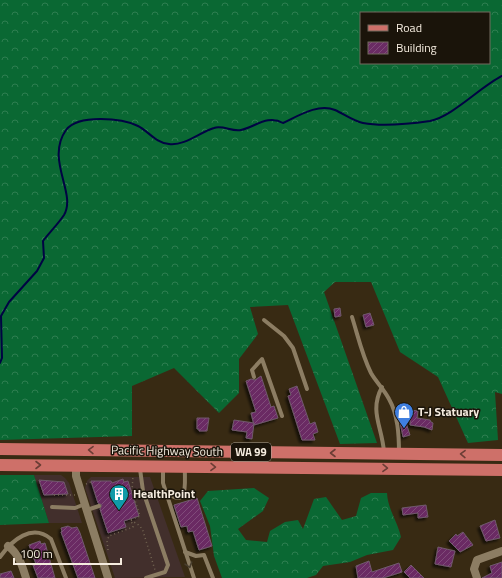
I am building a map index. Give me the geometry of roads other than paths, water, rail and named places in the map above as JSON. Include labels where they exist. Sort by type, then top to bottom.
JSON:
[{"type":"main road","name":"Pacific Highway South","points":[[0,449],[502,455]]},
{"type":"main road","points":[[91,466],[119,458],[127,458],[138,451]]},
{"type":"main road","points":[[137,470],[147,459],[162,459],[189,452]]},
{"type":"main road","name":"Pacific Highway South","points":[[0,465],[91,466],[137,470],[163,466],[185,466],[502,470]]},
{"type":"main road","points":[[474,469],[502,465]]},
{"type":"street","points":[[76,466],[76,476],[108,578]]},
{"type":"street","points":[[8,546],[14,551],[20,560],[26,578]]},
{"type":"street","points":[[477,578],[474,569],[477,560],[502,551]]},
{"type":"lane","points":[[352,317],[358,342],[363,350],[372,375],[389,398],[395,414],[399,454]]},
{"type":"lane","points":[[264,320],[284,336],[293,348],[308,389]]},
{"type":"lane","points":[[254,377],[252,370],[262,359],[282,416]]},
{"type":"lane","points":[[382,387],[375,406],[383,436],[384,453]]},
{"type":"lane","points":[[163,466],[163,483],[194,578]]},
{"type":"lane","points":[[166,491],[171,496],[177,497],[183,495],[186,491],[185,466]]},
{"type":"lane","points":[[137,470],[140,474],[143,491],[168,565],[165,572],[146,578]]},
{"type":"lane","points":[[52,507],[75,508],[99,506]]},
{"type":"lane","points":[[0,557],[8,546],[26,534],[39,532],[46,534],[51,539],[55,547],[66,578]]},
{"type":"lane","points":[[185,552],[196,556],[204,555],[213,578]]},
{"type":"waterway","points":[[0,363],[2,358],[1,316],[9,302],[37,271],[44,258],[43,241],[64,215],[67,206],[67,197],[59,153],[60,141],[66,130],[72,125],[80,122],[100,119],[122,121],[142,128],[156,139],[164,143],[175,144],[187,141],[217,127],[241,130],[267,120],[283,123],[308,111],[322,108],[335,110],[363,123],[388,125],[414,123],[430,121],[447,114],[502,76]]},
{"type":"place","name":"T-J Statuary","points":[[404,429]]},
{"type":"place","name":"HealthPoint","points":[[119,511]]}]
